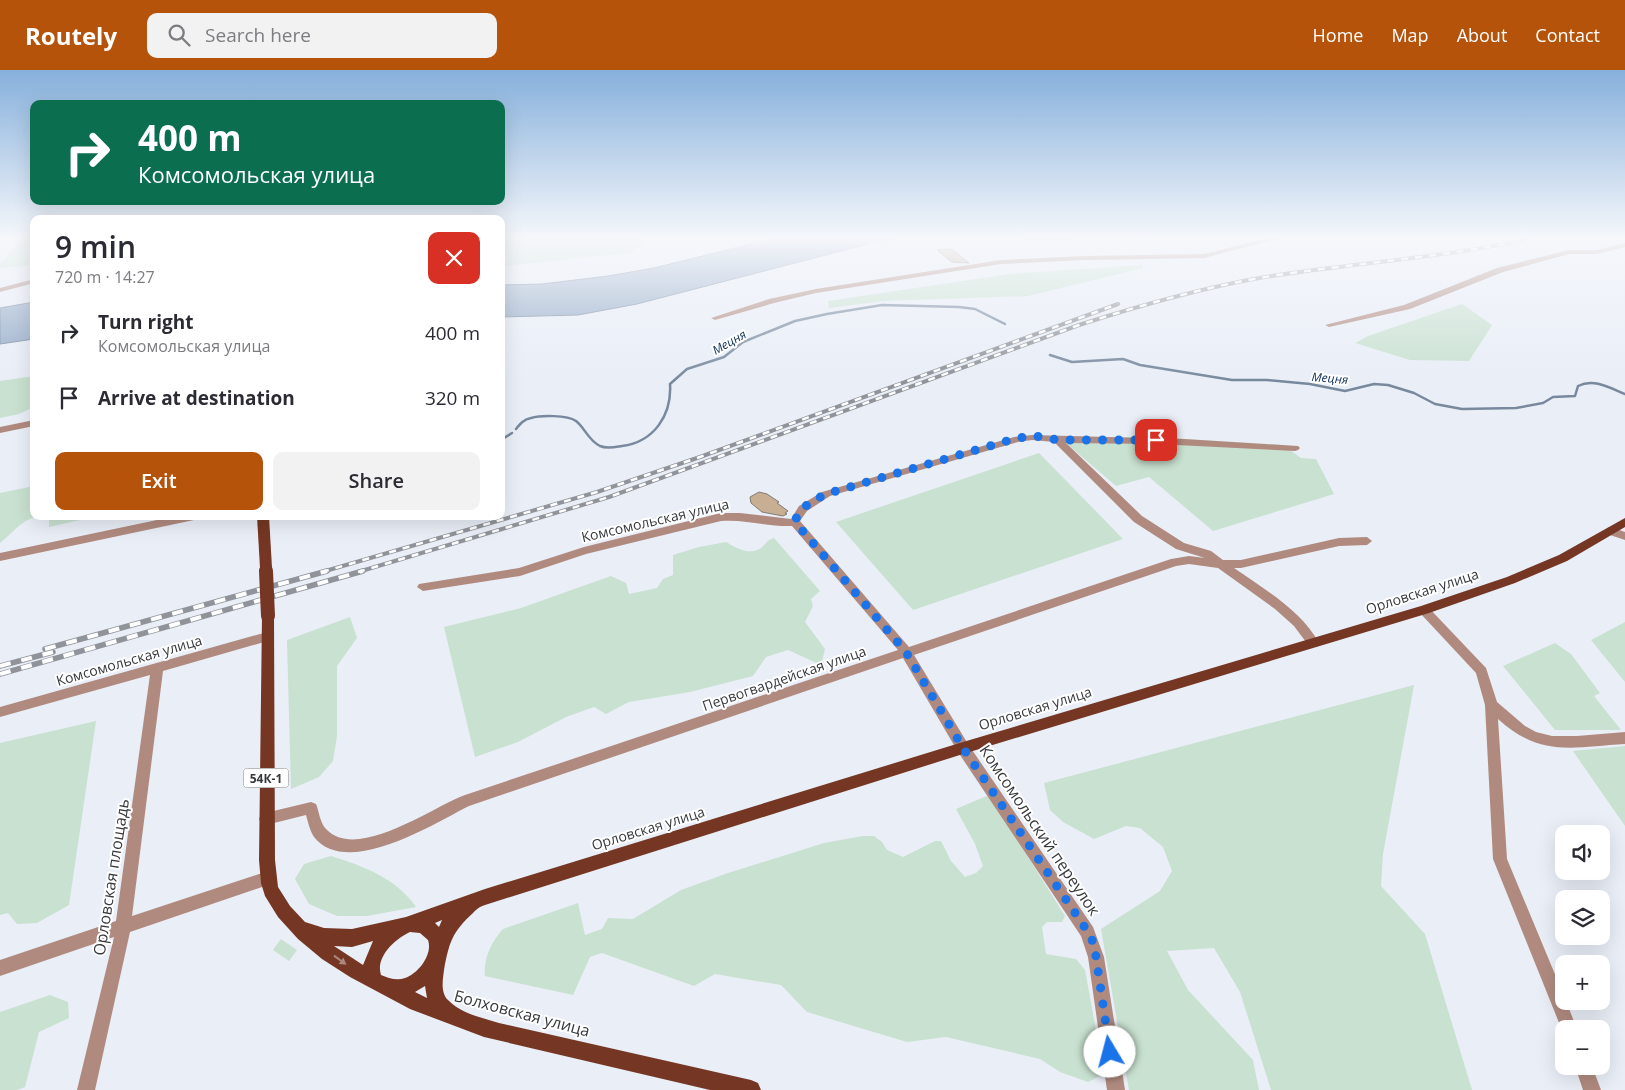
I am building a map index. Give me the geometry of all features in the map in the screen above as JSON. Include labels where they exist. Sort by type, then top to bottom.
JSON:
[{"type":"main road","name":"54К-1","points":[[263,520],[268,616],[266,819],[268,878],[271,890],[283,911],[302,930]]},
{"type":"main road","name":"Орловская улица","points":[[302,930],[324,937],[352,938],[406,925],[480,899],[963,748],[1424,610],[1512,580],[1563,558],[1625,522]]},
{"type":"main road","points":[[406,925],[386,937],[373,955],[371,970],[374,979],[382,986],[398,989],[411,986],[426,976],[435,962],[446,931],[452,921],[480,899]]},
{"type":"main road","name":"54К-1","points":[[406,925],[420,925],[431,930],[437,938],[439,948],[435,962],[433,983],[438,1001],[447,1012],[468,1023]]},
{"type":"main road","name":"Болховская улица","points":[[302,930],[346,965],[382,986],[422,1006],[468,1023],[750,1090]]},
{"type":"street","points":[[0,290],[17,286]]},
{"type":"street","points":[[715,318],[772,301],[850,286]]},
{"type":"street","points":[[1329,325],[1407,306],[1460,286]]},
{"type":"street","points":[[0,430],[30,424]]},
{"type":"street","points":[[795,522],[798,514],[809,503],[826,494],[1017,438],[1035,436],[1058,440],[1156,440],[1295,448]]},
{"type":"street","points":[[1058,440],[1138,519],[1160,535],[1180,546],[1207,554],[1279,606],[1298,622],[1314,643]]},
{"type":"street","name":"Комсомольская улица","points":[[423,587],[520,572],[584,551],[721,517],[736,515],[782,524],[795,522]]},
{"type":"street","points":[[0,557],[175,520]]},
{"type":"street","name":"Комсомольский переулок","points":[[795,522],[906,652],[963,748],[1094,944],[1116,1090]]},
{"type":"street","points":[[1611,531],[1625,536]]},
{"type":"street","name":"Первогвардейская улица","points":[[266,819],[311,808],[321,834],[331,841],[356,846],[378,843],[465,801],[1175,562],[1189,560],[1221,564],[1241,564],[1339,542],[1368,541]]},
{"type":"street","points":[[1424,610],[1482,671],[1491,705],[1500,859],[1565,1020]]},
{"type":"street","name":"Комсомольская улица","points":[[0,712],[267,637]]},
{"type":"street","name":"Орловская площадь","points":[[86,1090],[124,928],[157,668]]},
{"type":"street","points":[[1491,705],[1517,728],[1532,737],[1547,742],[1625,738]]},
{"type":"street","points":[[0,968],[124,928],[268,878]]},
{"type":"street","points":[[1586,1075],[1592,1090]]},
{"type":"green space","points":[[932,286],[1071,286],[1028,296],[884,301],[829,308],[828,301]]},
{"type":"green space","points":[[1462,304],[1492,325],[1469,361],[1410,360],[1355,343],[1368,336]]},
{"type":"green space","points":[[30,377],[30,409],[19,414],[0,418],[0,381]]},
{"type":"green space","points":[[1059,437],[1152,437],[1283,445],[1301,458],[1316,459],[1334,494],[1213,531],[1149,477],[1116,486]]},
{"type":"green space","points":[[1039,453],[1123,539],[913,610],[836,522]]},
{"type":"green space","points":[[30,487],[30,519],[0,543],[0,493]]},
{"type":"green space","points":[[49,520],[80,520],[49,527]]},
{"type":"green space","points":[[774,538],[820,591],[811,599],[813,606],[805,622],[825,649],[821,665],[788,650],[766,657],[753,676],[690,692],[629,702],[606,714],[594,707],[566,717],[518,742],[475,757],[444,627],[521,608],[611,576],[626,583],[629,594],[657,588],[663,579],[673,575],[673,555],[699,547],[726,542],[739,549],[752,551],[761,548]]},
{"type":"green space","points":[[350,617],[357,638],[337,666],[337,736],[333,761],[319,777],[291,789],[287,640]]},
{"type":"green space","points":[[1625,622],[1625,682],[1591,640]]},
{"type":"green space","points":[[1555,643],[1571,654],[1600,693],[1594,696],[1621,730],[1555,730],[1503,666]]},
{"type":"green space","points":[[1414,685],[1383,854],[1381,886],[1425,934],[1472,1090],[1271,1090],[1240,992],[1214,948],[1167,951],[1188,990],[1253,1060],[1259,1090],[1129,1090],[1101,929],[1160,891],[1172,871],[1163,847],[1140,828],[1126,826],[1094,839],[1063,822],[1050,810],[1044,783]]},
{"type":"green space","points":[[96,721],[69,905],[37,923],[17,924],[8,913],[0,915],[0,743]]},
{"type":"green space","points":[[1625,746],[1625,826],[1573,751]]},
{"type":"green space","points":[[989,795],[1065,916],[1062,922],[1047,922],[1042,927],[1046,954],[1076,959],[1085,970],[1104,1074],[1088,1082],[1060,1072],[1040,1059],[946,1037],[907,1042],[807,1012],[781,985],[715,974],[694,986],[602,953],[590,957],[573,995],[485,976],[485,964],[489,951],[503,929],[578,903],[585,935],[602,929],[608,918],[633,919],[681,890],[824,843],[863,836],[874,836],[882,842],[887,850],[903,857],[935,841],[941,841],[951,861],[965,877],[976,873],[983,866],[975,844],[956,809]]},
{"type":"green space","points":[[331,856],[378,874],[399,888],[416,907],[367,916],[337,916],[309,904],[295,879],[304,864]]},
{"type":"green space","points":[[281,939],[297,950],[289,961],[273,950]]},
{"type":"green space","points":[[50,995],[68,1002],[69,1018],[39,1032],[25,1087],[17,1090],[0,1090],[0,1012]]},
{"type":"water","points":[[505,286],[708,286],[637,304],[578,315],[505,317]]},
{"type":"water","points":[[30,303],[30,340],[0,344],[0,308]]},
{"type":"building","points":[[759,492],[767,494],[779,502],[777,503],[788,511],[785,513],[787,514],[783,516],[762,512],[751,503],[750,497]]},
{"type":"waterway","name":"Мецня","points":[[516,429],[522,422],[529,419],[541,416],[554,416],[576,421],[592,441],[600,446],[611,448],[633,443],[652,433],[659,425],[668,406],[670,384],[687,369],[724,357],[743,342],[795,321],[827,314],[882,305],[959,307],[975,309],[1005,324]]},
{"type":"waterway","name":"Мецня","points":[[1050,355],[1072,362],[1123,359],[1140,365],[1232,380],[1267,380],[1310,384],[1345,391],[1374,384],[1388,385],[1414,393],[1435,404],[1462,409],[1516,408],[1543,403],[1553,397],[1575,396],[1578,386],[1590,383],[1596,383],[1625,394]]},
{"type":"waterway","name":"Мецня","points":[[505,437],[512,433]]},
{"type":"railway","points":[[358,572],[609,497],[1079,325],[1220,286]]},
{"type":"railway","points":[[505,519],[597,492],[700,457],[1118,304]]},
{"type":"railway","points":[[322,572],[501,520]]},
{"type":"railway","points":[[45,649],[327,571]]},
{"type":"railway","points":[[0,674],[363,571]]},
{"type":"railway","points":[[0,666],[53,652]]},
{"type":"route","points":[[1110,1052],[1094,944],[1088,932],[963,748],[906,652],[795,522],[798,514],[809,503],[826,494],[1017,438],[1048,436],[1058,440],[1156,440]]}]
